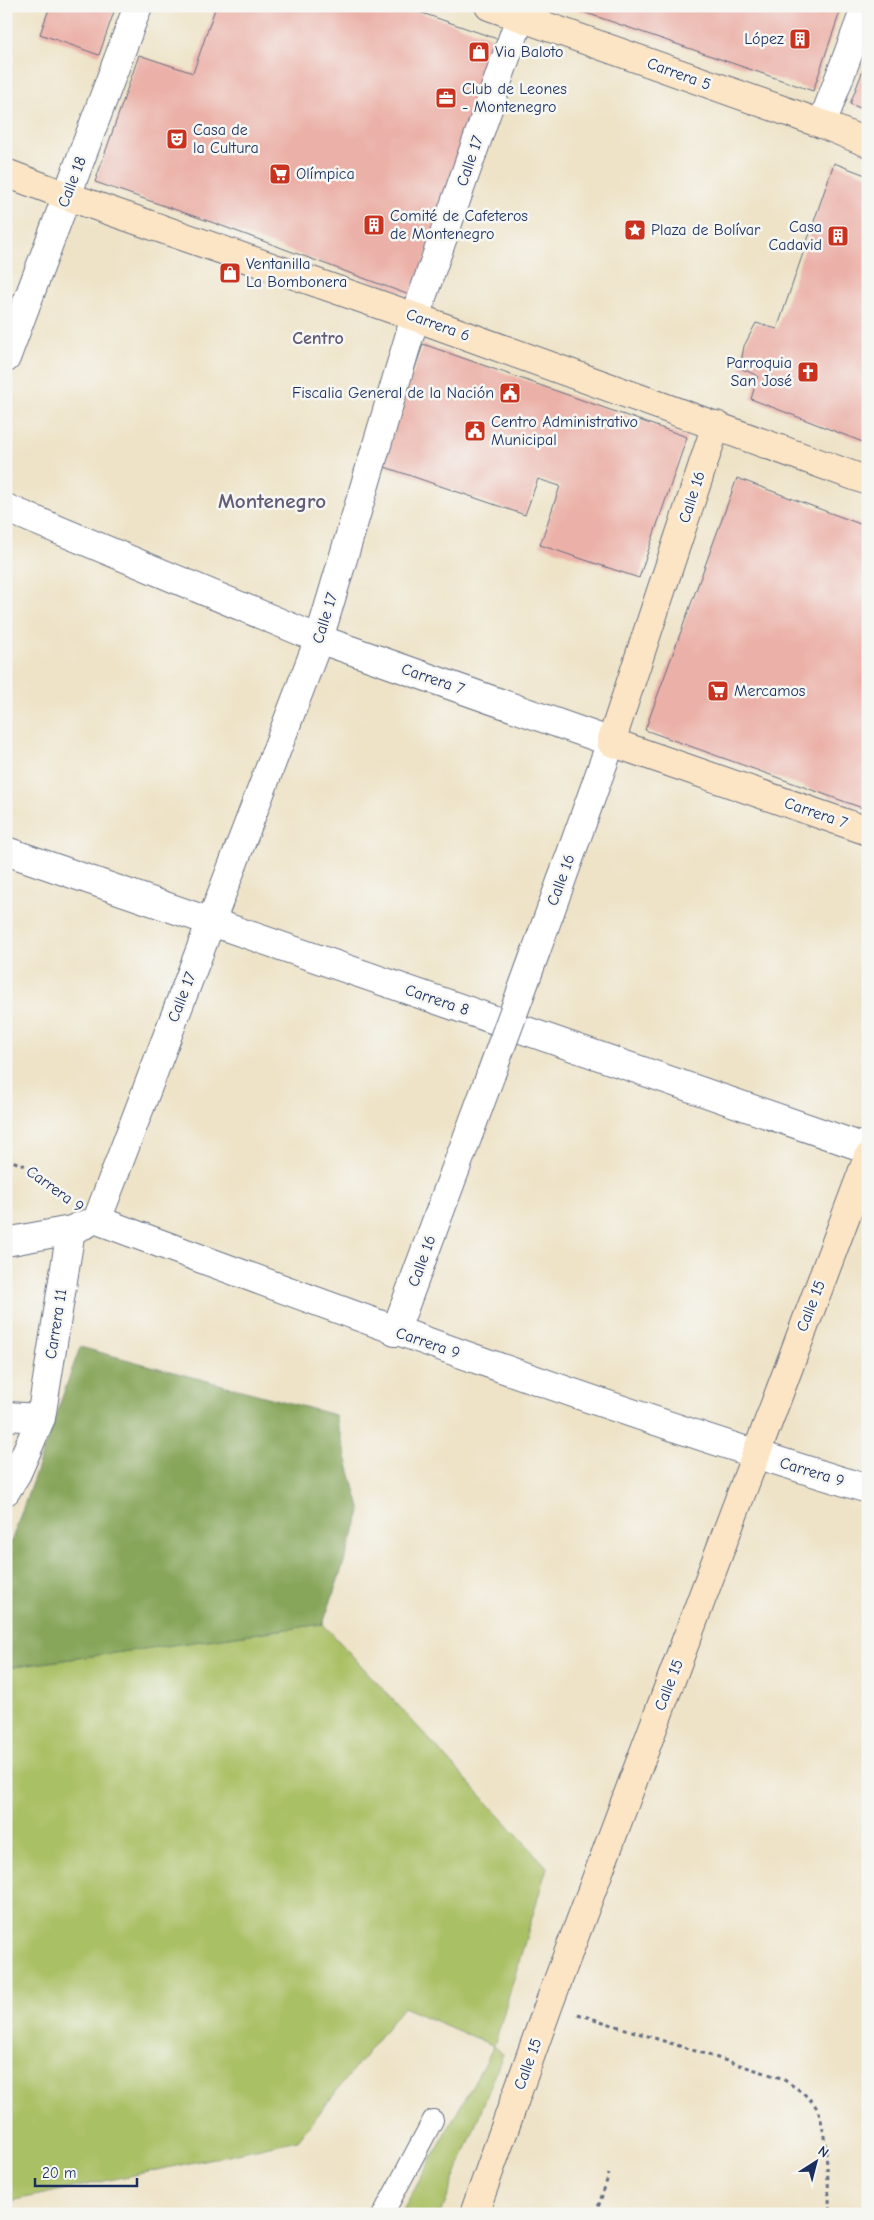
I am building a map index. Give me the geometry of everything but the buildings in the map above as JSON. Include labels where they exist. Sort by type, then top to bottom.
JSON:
[{"type":"street","name":"Calle 18","points":[[6,358],[138,6]]},
{"type":"street","name":"Carrera 5","points":[[489,6],[522,12],[868,143]]},
{"type":"street","points":[[822,124],[866,6]]},
{"type":"street","name":"Calle 17","points":[[97,1220],[319,639],[415,317],[522,12]]},
{"type":"street","name":"Carrera 6","points":[[6,173],[415,317],[868,481]]},
{"type":"street","name":"Calle 16","points":[[395,1332],[611,742],[716,425]]},
{"type":"street","name":"Carrera 7","points":[[6,508],[319,639],[868,831]]},
{"type":"street","name":"Carrera 8","points":[[6,851],[868,1149]]},
{"type":"street","name":"Calle 15","points":[[474,2214],[549,2004],[754,1455],[868,1157]]},
{"type":"street","points":[[6,1242],[71,1230],[97,1220]]},
{"type":"street","name":"Carrera 9","points":[[97,1220],[395,1332],[754,1455],[868,1489]]},
{"type":"street","name":"Carrera 11","points":[[6,1491],[17,1473],[42,1418],[71,1230]]},
{"type":"street","points":[[6,1416],[42,1418]]},
{"type":"lane","points":[[383,2214],[433,2120]]},
{"type":"path","name":"Carrera 9","points":[[6,1160],[26,1166],[97,1220]]},
{"type":"path","points":[[549,2004],[781,2078],[798,2089],[817,2108],[824,2133],[830,2214]]},
{"type":"path","points":[[596,2214],[609,2174]]},
{"type":"green space","points":[[80,1347],[335,1415],[361,1512],[323,1624],[6,1668],[6,1556]]},
{"type":"green space","points":[[323,1624],[547,1867],[494,2046],[403,2007],[298,2140],[6,2202],[6,1668]]},
{"type":"green space","points":[[494,2046],[503,2054],[441,2214],[401,2214]]},
{"type":"place","name":"López","points":[[800,39]]},
{"type":"place","name":"Via Baloto","points":[[479,52]]},
{"type":"place","name":"Club de Leones - Montenegro","points":[[446,98]]},
{"type":"place","name":"Casa de la Cultura","points":[[177,139]]},
{"type":"place","name":"Olímpica","points":[[280,174]]},
{"type":"place","name":"Comité de Cafeteros de Montenegro","points":[[374,225]]},
{"type":"place","name":"Plaza de Bolívar","points":[[635,230]]},
{"type":"place","name":"Casa Cadavid","points":[[838,236]]},
{"type":"place","name":"Ventanilla La Bombonera","points":[[230,273]]},
{"type":"place","name":"Parroquia San José","points":[[808,372]]},
{"type":"place","name":"Fiscalia General de la Nación","points":[[510,393]]},
{"type":"place","name":"Centro Administrativo Municipal","points":[[475,431]]},
{"type":"place","name":"Mercamos","points":[[718,691]]},
{"type":"district","name":"Centro","points":[[318,338]]},
{"type":"district","name":"Montenegro","points":[[272,501]]}]
